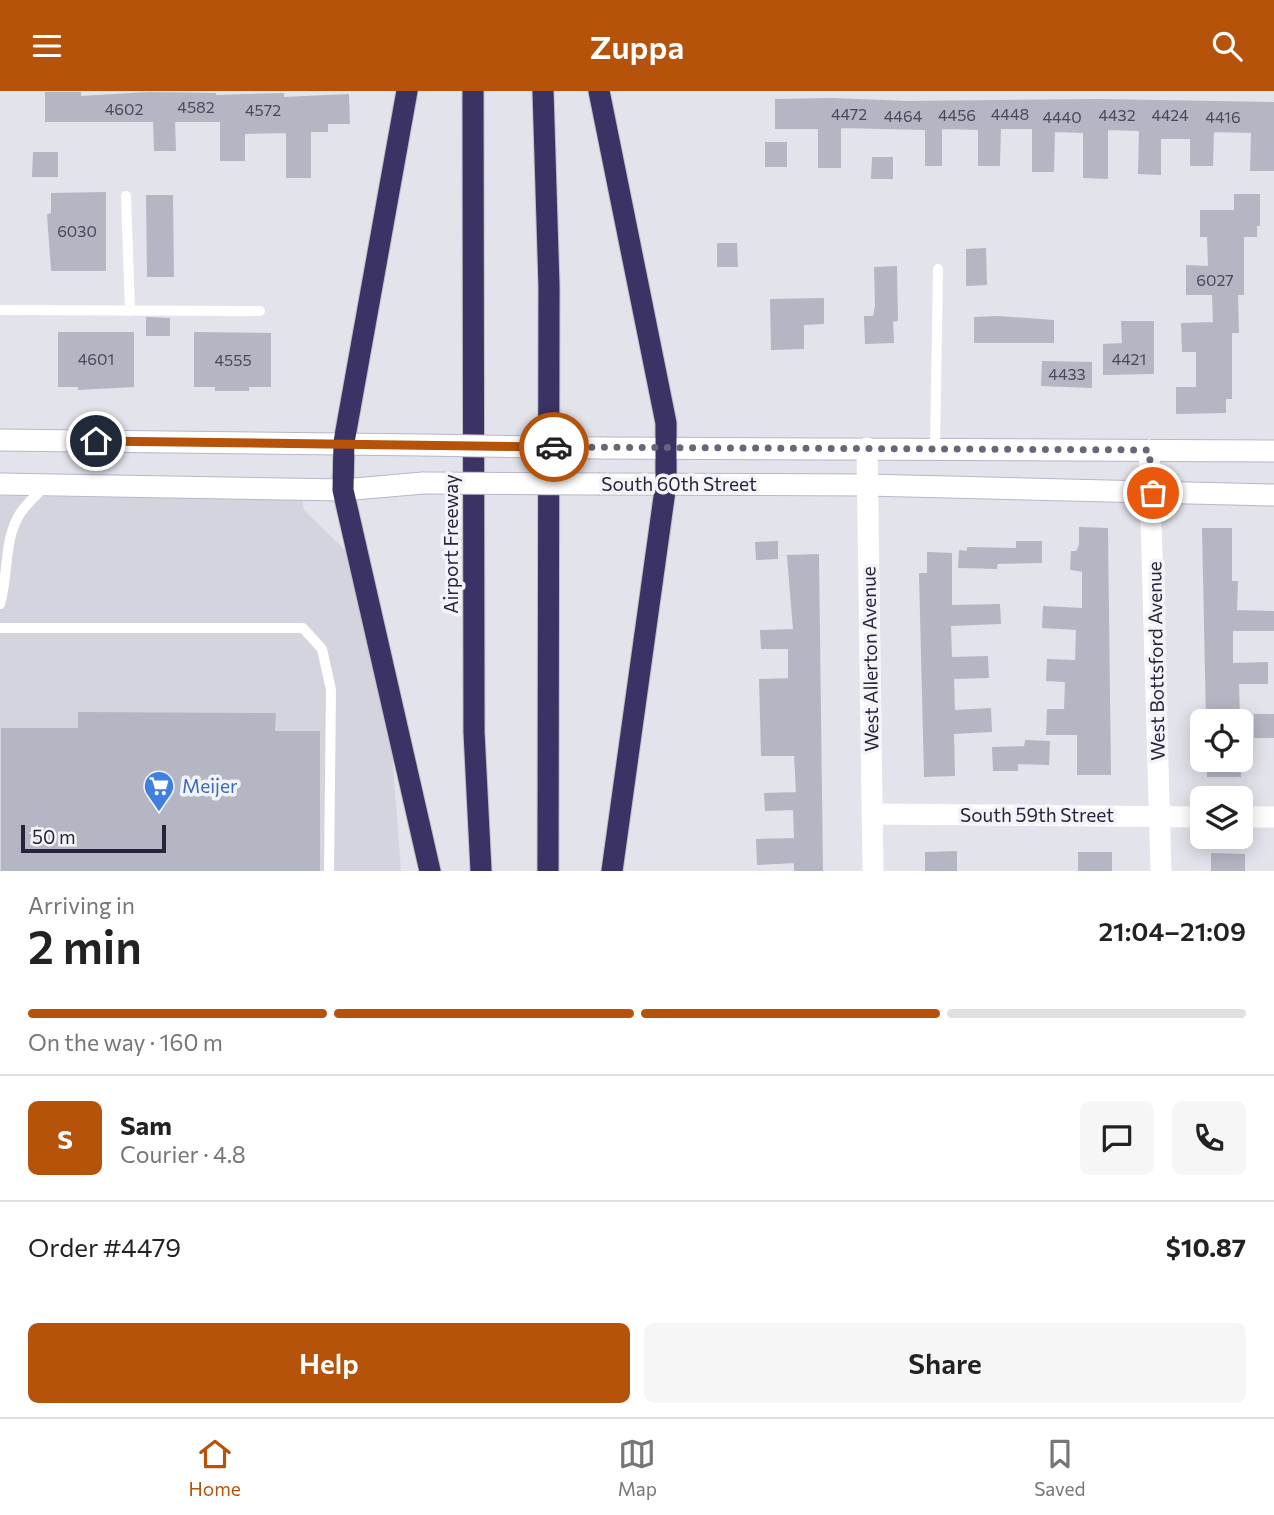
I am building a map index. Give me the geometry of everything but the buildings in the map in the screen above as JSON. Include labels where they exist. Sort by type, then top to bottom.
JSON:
[{"type":"highway","points":[[407,91],[344,442],[343,490],[430,871]]},
{"type":"highway","name":"Airport Freeway","points":[[473,91],[474,732],[481,871]]},
{"type":"highway","points":[[543,91],[550,286],[548,871]]},
{"type":"highway","points":[[599,91],[666,423],[667,447],[666,483],[612,871]]},
{"type":"main road","name":"South 60th Street","points":[[0,440],[344,442],[602,448],[1274,451]]},
{"type":"main road","name":"West Allerton Avenue","points":[[867,448],[873,871]]},
{"type":"main road","name":"West Bottsford Avenue","points":[[1149,450],[1153,493],[1161,871]]},
{"type":"main road","name":"South 60th Street","points":[[0,484],[343,490],[423,483],[666,483],[1274,495]]},
{"type":"main road","name":"South 59th Street","points":[[872,814],[1190,817]]},
{"type":"main road","points":[[1253,817],[1274,817]]},
{"type":"lane","points":[[126,196],[130,310]]},
{"type":"lane","points":[[935,448],[938,269]]},
{"type":"lane","points":[[0,310],[260,311]]},
{"type":"lane","points":[[0,604],[6,585],[9,539],[16,521],[45,485]]},
{"type":"lane","points":[[0,628],[303,628],[322,649],[331,690],[329,871]]},
{"type":"shaded area","points":[[0,496],[302,500],[304,510],[350,555],[392,751],[401,871],[0,871]]},
{"type":"way so far","points":[[554,447],[1149,450],[1153,493]]},
{"type":"place","name":"Meijer","points":[[159,813]]},
{"type":"route","points":[[96,441],[344,442],[554,447]]}]
